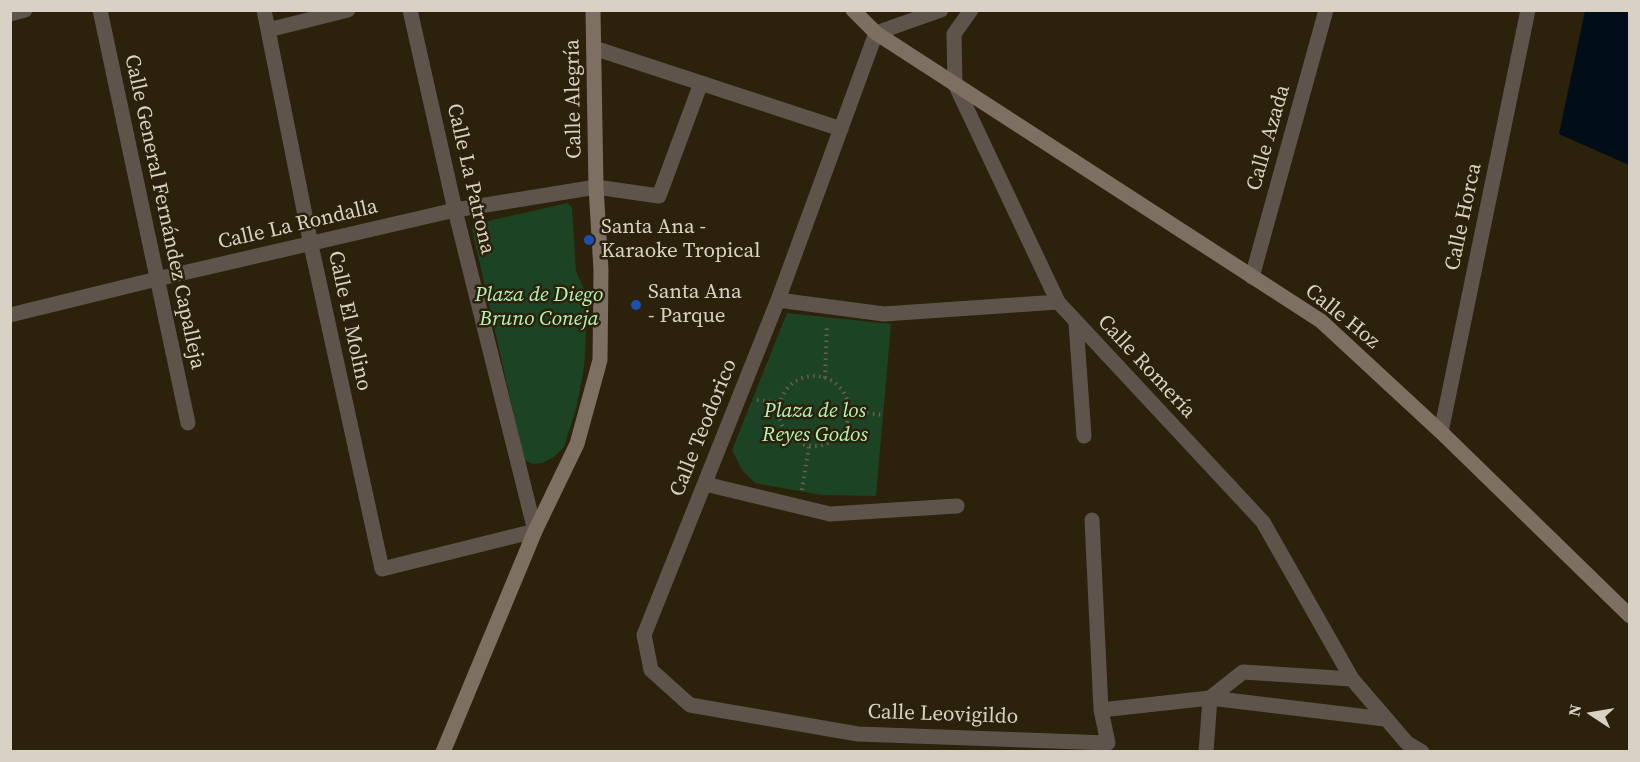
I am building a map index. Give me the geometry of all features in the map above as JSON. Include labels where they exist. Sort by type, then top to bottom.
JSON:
[{"type":"street","points":[[10,14],[25,10]]},
{"type":"street","name":"Calle General Fernández Capalleja","points":[[99,10],[188,423]]},
{"type":"street","name":"Calle El Molino","points":[[264,10],[311,244],[382,569],[535,531]]},
{"type":"street","points":[[268,30],[348,10]]},
{"type":"street","name":"Calle La Patrona","points":[[410,10],[455,210],[535,531]]},
{"type":"street","name":"Calle Alegría","points":[[593,10],[596,187]]},
{"type":"street","points":[[853,10],[876,33],[956,84]]},
{"type":"street","points":[[876,33],[941,10]]},
{"type":"street","points":[[956,84],[954,34],[971,10]]},
{"type":"street","name":"Calle Azada","points":[[1252,277],[1326,10]]},
{"type":"street","name":"Calle Horca","points":[[1441,432],[1528,10]]},
{"type":"street","name":"Calle Teodorico","points":[[651,670],[644,635],[778,300],[876,33]]},
{"type":"street","points":[[594,48],[841,129]]},
{"type":"street","name":"Calle La Rondalla","points":[[10,315],[455,210],[596,187],[659,196],[701,83]]},
{"type":"street","name":"Calle Hoz","points":[[956,84],[1321,321],[1441,432],[1629,616]]},
{"type":"street","name":"Calle Romería","points":[[956,84],[1058,302],[1263,522],[1353,679],[1407,743],[1422,752]]},
{"type":"street","points":[[443,752],[535,531],[577,444],[600,360],[601,270],[596,187]]},
{"type":"street","points":[[778,300],[884,314],[1058,302]]},
{"type":"street","points":[[1076,323],[1084,436]]},
{"type":"street","points":[[705,484],[830,514],[957,506]]},
{"type":"street","name":"Calle Leovigildo","points":[[651,670],[690,705],[858,734],[986,744],[1107,747],[1101,710],[1092,519]]},
{"type":"street","points":[[1206,752],[1210,698],[1243,672],[1353,679]]},
{"type":"street","points":[[1101,710],[1210,698],[1385,718]]},
{"type":"path","points":[[825,378],[829,306]]},
{"type":"path","points":[[810,376],[825,378],[837,385],[846,397],[849,411],[847,423],[841,433],[832,441],[821,446],[809,446],[795,441],[785,431],[779,418],[780,404],[786,390],[796,381],[810,376]]},
{"type":"path","points":[[849,411],[883,415]]},
{"type":"path","points":[[797,506],[809,446]]},
{"type":"green space","name":"Plaza de Diego Bruno Coneja","points":[[568,203],[572,208],[576,271],[588,299],[584,368],[576,409],[564,447],[554,457],[542,463],[533,464],[524,460],[472,229],[475,224]]},
{"type":"green space","name":"Plaza de los Reyes Godos","points":[[787,313],[891,324],[876,496],[821,495],[755,483],[742,470],[732,450]]},
{"type":"shaded area","points":[[1585,11],[1629,11],[1629,165],[1559,134]]},
{"type":"place","name":"Santa Ana - Karaoke Tropical","points":[[589,240]]},
{"type":"place","name":"Santa Ana - Parque","points":[[636,305]]}]
